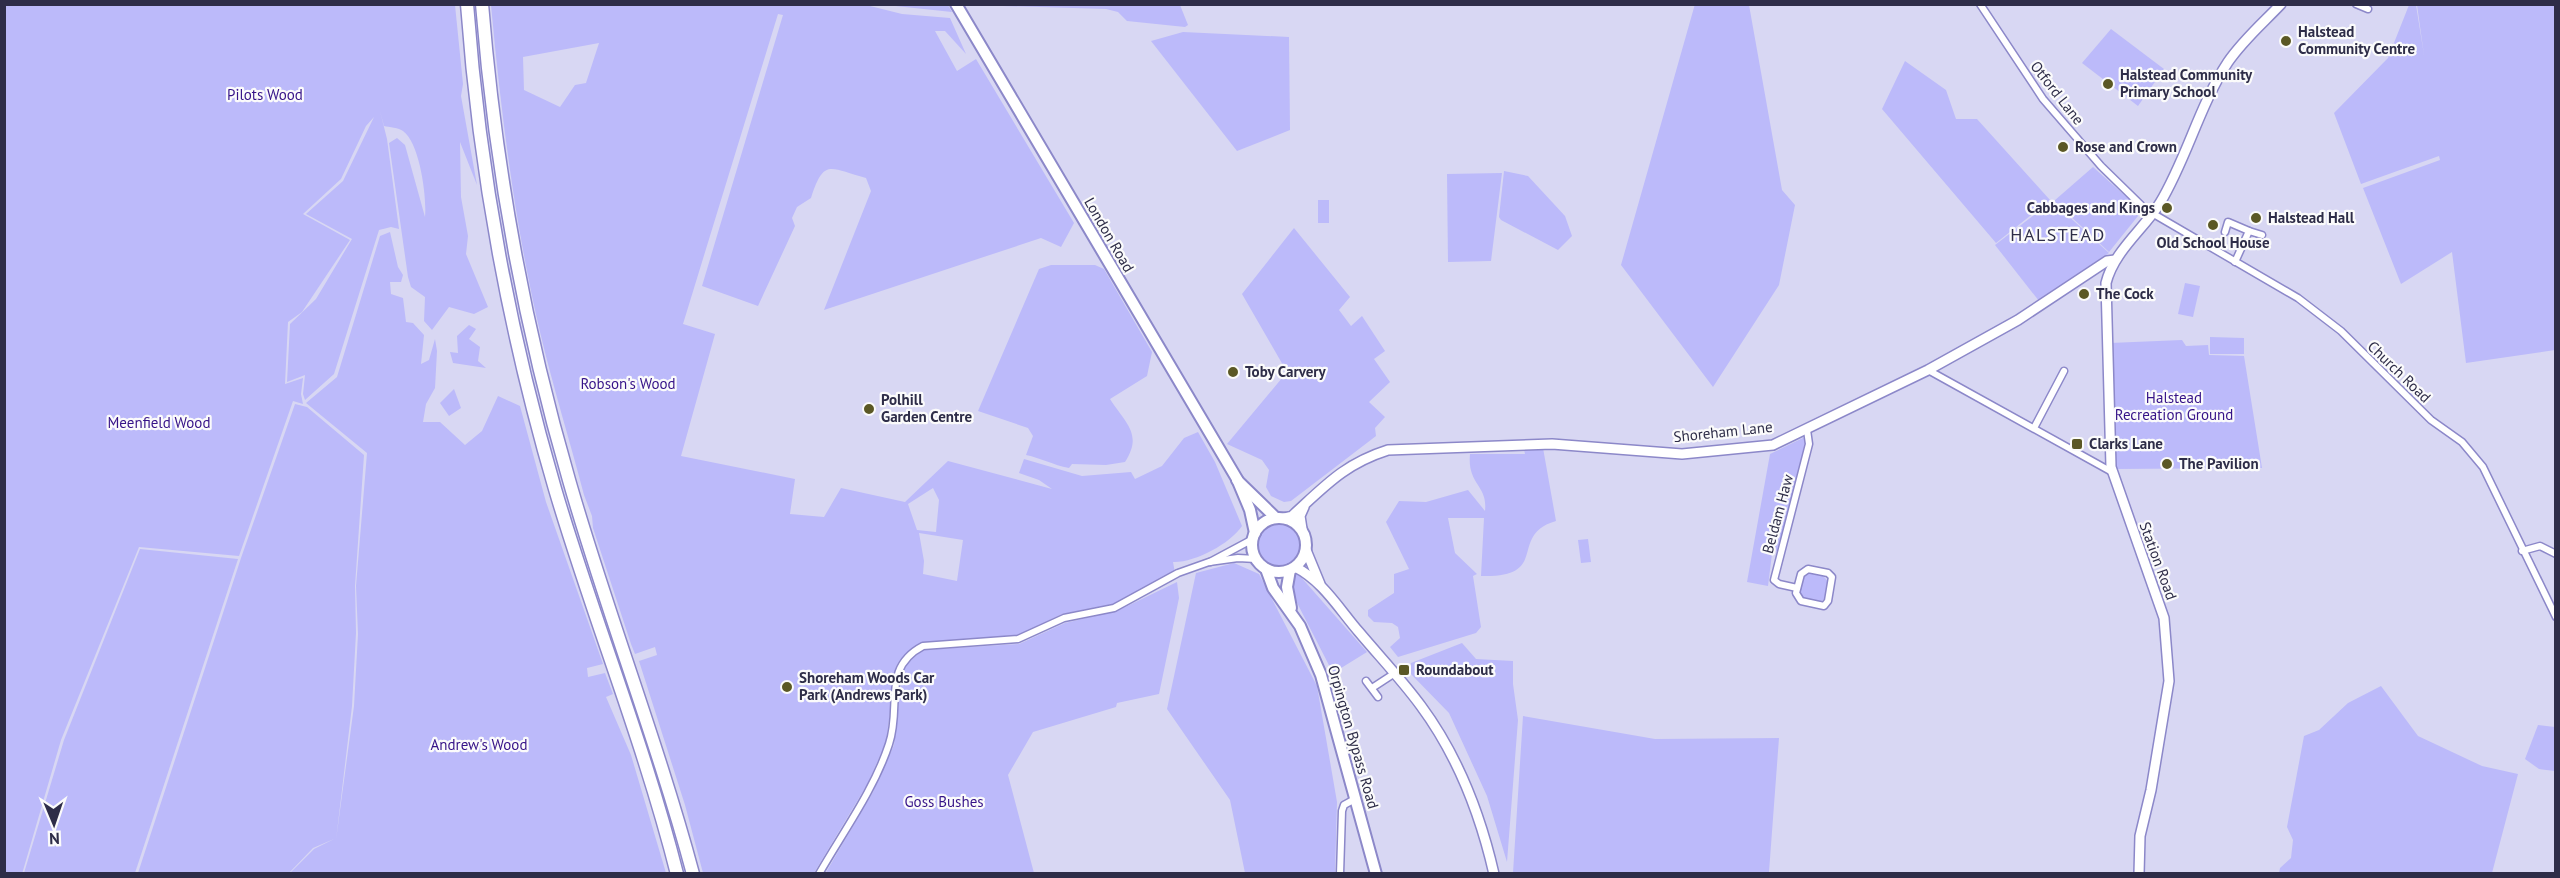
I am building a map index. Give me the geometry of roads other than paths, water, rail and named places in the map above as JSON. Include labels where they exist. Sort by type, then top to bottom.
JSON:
[{"type":"highway","points":[[467,4],[487,183],[520,355],[556,491],[642,750],[677,873]]},
{"type":"highway","points":[[482,4],[492,109],[507,212],[542,382],[579,516],[656,745],[693,873]]},
{"type":"main road","name":"London Road","points":[[956,4],[1237,479],[1250,510],[1254,536]]},
{"type":"main road","name":"London Road","points":[[1237,479],[1280,518]]},
{"type":"main road","points":[[1280,518],[1302,529],[1306,540],[1306,550],[1293,568],[1278,572],[1266,569],[1256,560],[1254,536],[1263,523],[1280,518]]},
{"type":"main road","name":"Orpington Bypass Road","points":[[1293,568],[1287,587],[1292,612],[1321,675],[1376,873]]},
{"type":"main road","name":"Orpington Bypass Road","points":[[1266,569],[1273,588],[1292,612]]},
{"type":"street","name":"Otford Lane","points":[[1980,4],[2043,99],[2100,166],[2152,214]]},
{"type":"street","points":[[2115,260],[2152,214],[2179,166],[2210,95],[2228,62],[2242,44],[2281,4]]},
{"type":"street","points":[[2359,5],[2368,9]]},
{"type":"street","name":"Church Road","points":[[2152,214],[2179,226],[2235,262],[2298,298],[2341,331],[2431,420],[2462,442],[2483,467],[2556,617]]},
{"type":"street","points":[[2225,232],[2228,222],[2262,235]]},
{"type":"street","points":[[2235,262],[2249,231]]},
{"type":"street","name":"Shoreham Lane","points":[[1280,518],[1292,516],[1331,478],[1364,459],[1388,450],[1471,445],[1552,444],[1683,454],[1773,445],[1928,370],[2018,320],[2107,261],[2115,260]]},
{"type":"street","name":"Station Road","points":[[2115,260],[2108,277],[2105,297],[2109,332],[2112,472],[2163,618],[2169,681],[2151,790],[2140,836],[2139,873]]},
{"type":"street","points":[[1928,370],[2112,472]]},
{"type":"street","points":[[2034,428],[2064,371]]},
{"type":"street","name":"Beldam Haw","points":[[1797,588],[1779,584],[1774,580],[1809,444],[1807,430]]},
{"type":"street","points":[[1302,529],[1300,516],[1305,504]]},
{"type":"street","points":[[819,873],[869,789],[890,742],[899,665],[913,651],[923,646],[1018,639],[1064,618],[1114,608],[1178,573],[1209,562],[1254,536]]},
{"type":"street","points":[[2522,551],[2540,546],[2556,554]]},
{"type":"street","points":[[1306,550],[1320,584],[1422,707],[1458,767],[1478,814],[1494,873]]},
{"type":"street","points":[[1209,562],[1238,558],[1256,560]]},
{"type":"street","points":[[1293,568],[1320,584]]},
{"type":"street","name":"Beldam Haw","points":[[1808,568],[1828,573],[1832,577],[1828,602],[1824,606],[1801,601],[1796,593],[1797,588],[1801,574],[1808,568]]},
{"type":"street","points":[[1372,688],[1395,673]]},
{"type":"street","points":[[1366,681],[1378,697]]},
{"type":"street","points":[[1340,873],[1342,811],[1344,805],[1355,799]]},
{"type":"place","name":"Halstead Community Centre","points":[[2286,41]]},
{"type":"place","name":"Halstead Community Primary School","points":[[2108,84]]},
{"type":"place","name":"Rose and Crown","points":[[2063,147]]},
{"type":"place","name":"Cabbages and Kings","points":[[2167,208]]},
{"type":"place","name":"Halstead Hall","points":[[2256,218]]},
{"type":"place","name":"Old School House","points":[[2213,225]]},
{"type":"place","name":"The Cock","points":[[2084,294]]},
{"type":"place","name":"Toby Carvery","points":[[1233,372]]},
{"type":"place","name":"Polhill Garden Centre","points":[[869,409]]},
{"type":"place","name":"Clarks Lane","points":[[2077,444]]},
{"type":"place","name":"The Pavilion","points":[[2167,464]]},
{"type":"place","name":"Roundabout","points":[[1404,670]]},
{"type":"place","name":"Shoreham Woods Car Park (Andrews Park)","points":[[787,687]]},
{"type":"district","name":"HALSTEAD","points":[[2058,235]]},
{"type":"park label","name":"Pilots Wood","points":[[265,95]]},
{"type":"park label","name":"Robson's Wood","points":[[628,384]]},
{"type":"park label","name":"Halstead Recreation Ground","points":[[2174,406]]},
{"type":"park label","name":"Meenfield Wood","points":[[159,423]]},
{"type":"park label","name":"Andrew's Wood","points":[[479,745]]},
{"type":"park label","name":"Goss Bushes","points":[[944,802]]}]
